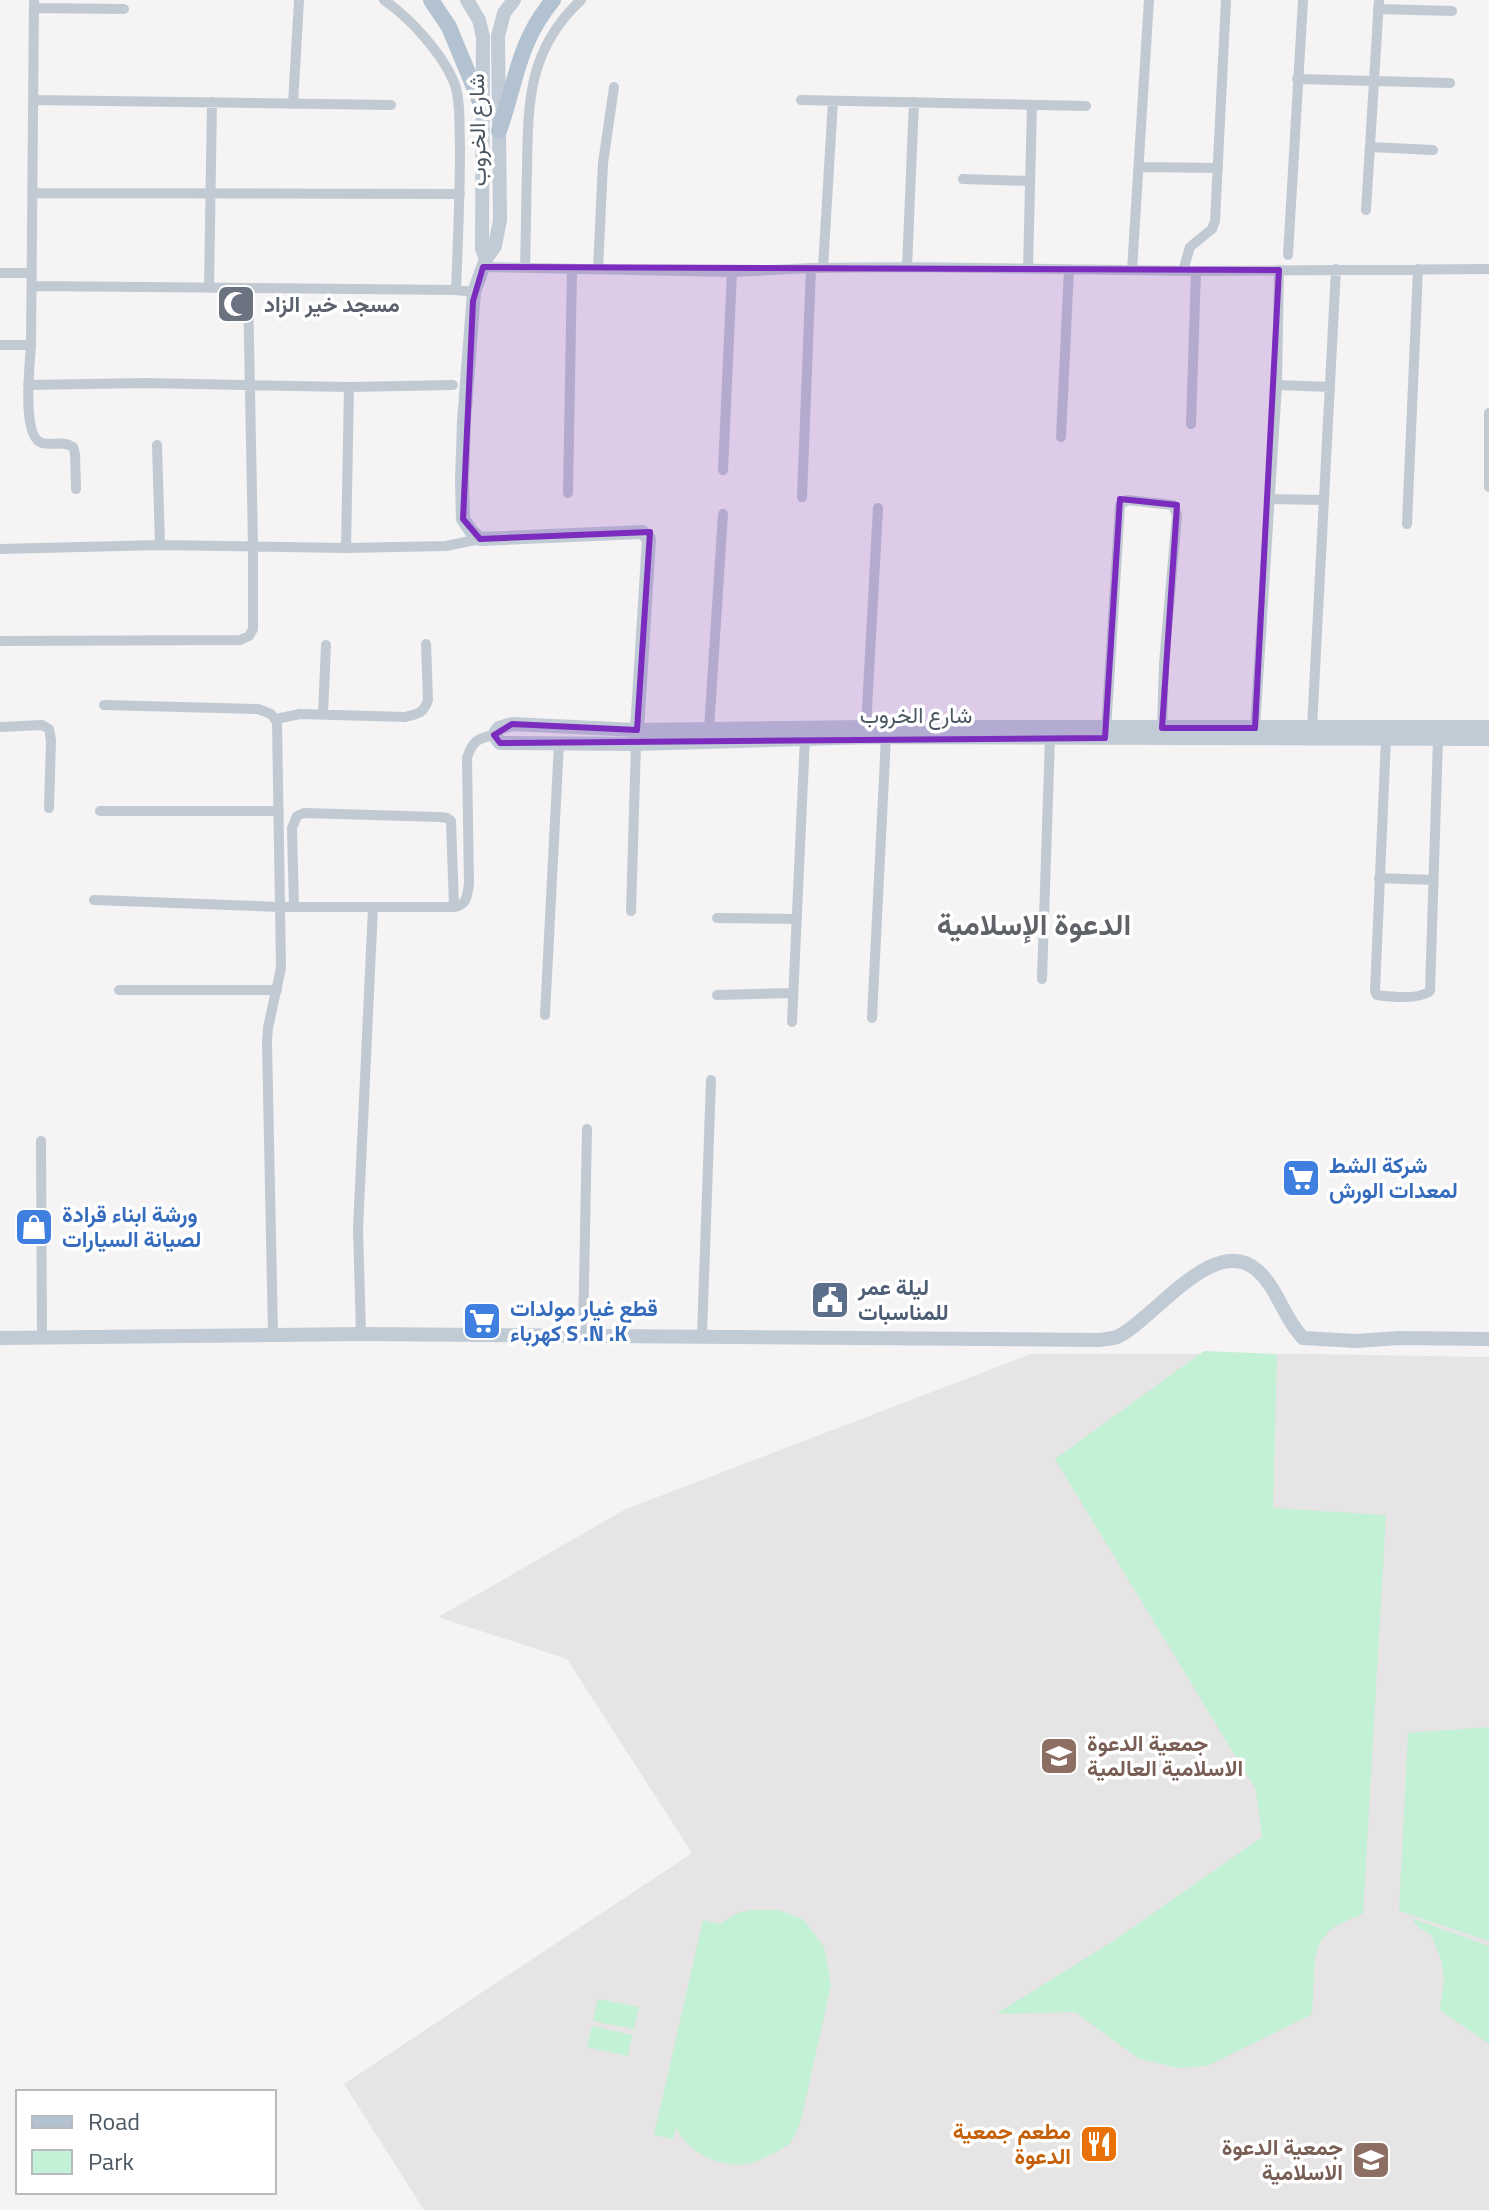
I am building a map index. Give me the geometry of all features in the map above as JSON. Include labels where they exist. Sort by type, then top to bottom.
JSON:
[{"type":"main road","points":[[431,0],[454,36],[483,109]]},
{"type":"main road","name":"شارع الخروب","points":[[467,0],[479,20],[483,37],[484,263]]},
{"type":"main road","name":"شارع الخروب","points":[[480,539],[463,519],[464,421],[474,292],[499,230],[498,36],[504,13],[514,0]]},
{"type":"main road","points":[[499,131],[521,55],[534,27],[553,0]]},
{"type":"main road","points":[[480,539],[642,532],[648,536],[636,737]]},
{"type":"main road","name":"شارع الخروب","points":[[1489,727],[1162,728],[1106,733],[1050,737],[805,738],[636,737],[512,724],[499,728],[494,735],[500,743],[508,744],[559,743],[636,737],[709,729],[866,727],[1106,733],[1386,739],[1489,739]]},
{"type":"main road","points":[[0,1338],[361,1334],[1115,1338],[1208,1268],[1219,1263],[1240,1261],[1259,1272],[1303,1338],[1347,1341],[1489,1339]]},
{"type":"street","points":[[293,104],[299,0]]},
{"type":"street","points":[[384,0],[399,10],[438,55],[455,87],[460,194],[456,290]]},
{"type":"street","points":[[525,268],[527,122],[532,82],[554,34],[581,0]]},
{"type":"street","points":[[1132,270],[1149,0]]},
{"type":"street","points":[[1183,271],[1190,247],[1214,225],[1226,0]]},
{"type":"street","points":[[1288,255],[1303,0]]},
{"type":"street","points":[[76,489],[73,447],[67,443],[43,443],[32,433],[28,385],[32,286],[34,4],[124,9]]},
{"type":"street","points":[[1366,210],[1379,5],[1452,11]]},
{"type":"street","points":[[1297,79],[1450,83]]},
{"type":"street","points":[[598,269],[603,163],[614,87]]},
{"type":"street","points":[[33,100],[391,105]]},
{"type":"street","points":[[801,100],[1086,106]]},
{"type":"street","points":[[802,497],[817,268],[833,101]]},
{"type":"street","points":[[209,288],[212,102]]},
{"type":"street","points":[[907,267],[914,102]]},
{"type":"street","points":[[1028,269],[1032,105]]},
{"type":"street","points":[[1370,147],[1433,150]]},
{"type":"street","points":[[1140,167],[1218,168]]},
{"type":"street","points":[[963,179],[1030,181]]},
{"type":"street","points":[[32,193],[460,194]]},
{"type":"street","points":[[484,263],[525,268],[732,272],[907,267],[1183,271],[1489,269]]},
{"type":"street","points":[[568,493],[572,269]]},
{"type":"street","points":[[1061,437],[1069,269]]},
{"type":"street","points":[[1312,728],[1336,269]]},
{"type":"street","points":[[1407,524],[1418,269]]},
{"type":"street","points":[[1255,728],[1277,385],[1279,270]]},
{"type":"street","points":[[1191,424],[1196,271]]},
{"type":"street","points":[[723,470],[732,272]]},
{"type":"street","points":[[0,273],[32,273]]},
{"type":"street","points":[[32,286],[474,292]]},
{"type":"street","points":[[0,641],[224,640],[245,639],[253,629],[248,289]]},
{"type":"street","points":[[0,345],[31,345]]},
{"type":"street","points":[[28,385],[453,385]]},
{"type":"street","points":[[1277,385],[1330,387]]},
{"type":"street","points":[[346,548],[349,387]]},
{"type":"street","points":[[1489,413],[1489,487]]},
{"type":"street","points":[[157,445],[160,545]]},
{"type":"street","points":[[1269,499],[1324,500]]},
{"type":"street","points":[[1106,733],[1120,505],[1127,500],[1173,505],[1177,515],[1164,663],[1162,728]]},
{"type":"street","points":[[866,727],[878,508]]},
{"type":"street","points":[[709,729],[723,514]]},
{"type":"street","points":[[0,549],[160,545],[446,546],[480,539]]},
{"type":"street","points":[[276,719],[300,714],[405,717],[420,713],[428,700],[426,644]]},
{"type":"street","points":[[323,714],[326,645]]},
{"type":"street","points":[[104,705],[258,709],[276,719],[278,725],[281,968],[267,1042],[273,1335]]},
{"type":"street","points":[[0,727],[42,725],[49,729],[49,808]]},
{"type":"street","points":[[94,900],[281,907],[461,906],[467,899],[469,884],[467,758],[471,745],[478,739],[494,735]]},
{"type":"street","points":[[631,911],[636,737]]},
{"type":"street","points":[[872,1018],[886,737]]},
{"type":"street","points":[[1042,979],[1050,737]]},
{"type":"street","points":[[792,1022],[805,738]]},
{"type":"street","points":[[1386,739],[1375,993],[1379,996],[1427,995],[1430,991],[1438,739]]},
{"type":"street","points":[[545,1015],[559,743]]},
{"type":"street","points":[[100,811],[279,811]]},
{"type":"street","points":[[294,907],[292,828],[297,816],[304,813],[447,818],[451,821],[452,831],[454,907]]},
{"type":"street","points":[[1379,878],[1433,880]]},
{"type":"street","points":[[361,1334],[358,1229],[373,907]]},
{"type":"street","points":[[717,918],[796,919]]},
{"type":"street","points":[[119,990],[277,990]]},
{"type":"street","points":[[717,995],[793,993]]},
{"type":"street","points":[[702,1335],[711,1080]]},
{"type":"street","points":[[583,1336],[587,1129]]},
{"type":"street","points":[[41,1141],[42,1338]]},
{"type":"highlighted area","points":[[483,267],[1279,270],[1255,728],[1162,728],[1177,505],[1120,499],[1105,738],[523,744],[500,743],[494,735],[512,724],[637,730],[650,532],[480,539],[463,519],[473,301]]},
{"type":"shaded area","name":"جمعية الدعوة الاسلامية العالمية","points":[[1031,1354],[1489,1357],[1489,2210],[424,2210],[344,2084],[692,1853],[567,1659],[438,1617],[626,1509]]},
{"type":"green space","points":[[1204,1351],[1277,1354],[1273,1508],[1386,1515],[1363,1914],[1333,1928],[1324,1936],[1314,1968],[1311,2015],[1207,2066],[1179,2068],[1139,2059],[1075,2012],[996,2014],[1115,1940],[1262,1837],[1256,1790],[1055,1459]]},
{"type":"green space","points":[[1489,1727],[1489,1941],[1399,1911],[1408,1733]]},
{"type":"green space","points":[[779,1910],[804,1920],[824,1947],[831,1985],[800,2124],[794,2137],[784,2148],[741,2165],[708,2158],[689,2145],[676,2127],[673,2139],[654,2135],[703,1920],[720,1924],[738,1913]]},
{"type":"green space","points":[[1411,1918],[1489,1946],[1489,2044],[1440,2010],[1444,1977],[1441,1959],[1431,1935],[1419,1928]]},
{"type":"green space","points":[[598,1999],[639,2007],[634,2029],[593,2021]]},
{"type":"green space","points":[[592,2026],[632,2035],[628,2056],[587,2047]]},
{"type":"place","name":"مسجد خير الزاد","points":[[236,304]]},
{"type":"place","name":"شركة الشط لمعدات الورش","points":[[1301,1178]]},
{"type":"place","name":"ورشة ابناء قرادة لصيانة السيارات","points":[[34,1227]]},
{"type":"place","name":"ليلة عمر للمناسبات","points":[[830,1300]]},
{"type":"place","name":"قطع غيار مولدات كهرباء S .N .K","points":[[482,1321]]},
{"type":"place","name":"جمعية الدعوة الاسلامية العالمية","points":[[1059,1756]]},
{"type":"place","name":"مطعم جمعية الدعوة","points":[[1099,2144]]},
{"type":"place","name":"جمعية الدعوة الاسلامية","points":[[1371,2160]]},
{"type":"district","name":"الدعوة الإسلامية","points":[[1034,924]]}]
